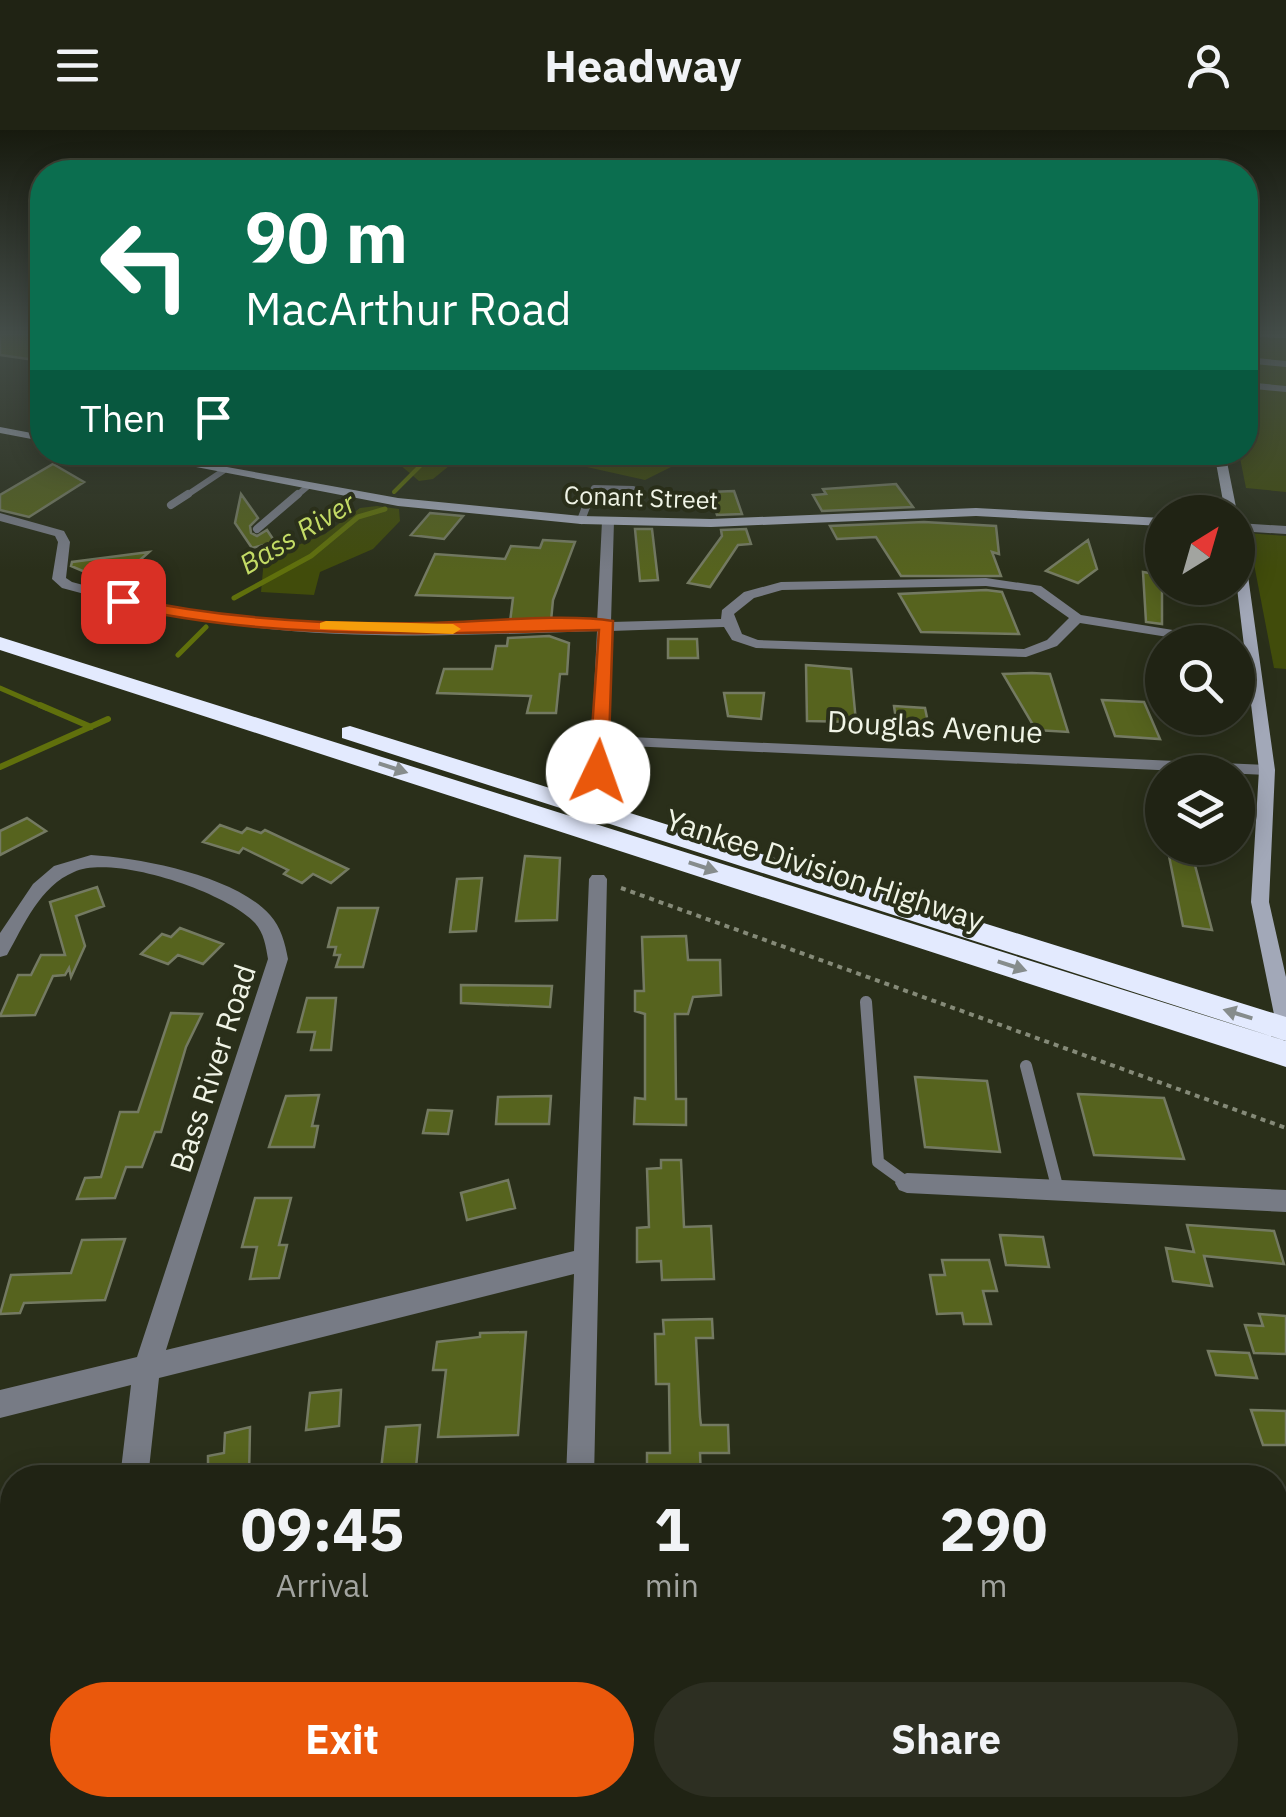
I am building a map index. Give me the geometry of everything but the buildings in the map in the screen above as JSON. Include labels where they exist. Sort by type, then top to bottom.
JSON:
[{"type":"highway","name":"Yankee Division Highway","points":[[0,624],[1192,1011],[1286,1054]]},
{"type":"highway","name":"Yankee Division Highway","points":[[0,643],[1192,1011],[1286,1026]]},
{"type":"main road","points":[[0,430],[30,436]]},
{"type":"main road","name":"Conant Street","points":[[191,465],[398,502],[581,520],[711,523],[976,512],[1145,521]]},
{"type":"main road","points":[[1222,465],[1228,495]]},
{"type":"main road","points":[[1255,700],[1267,770],[1260,902],[1286,1026]]},
{"type":"street","points":[[0,517],[60,534],[64,542],[59,579],[67,585],[194,617],[402,629],[729,624]]},
{"type":"street","points":[[598,772],[607,625],[608,521]]},
{"type":"street","points":[[1255,528],[1286,530]]},
{"type":"street","points":[[1077,618],[1052,643],[1010,655],[771,646],[737,637],[727,614],[735,604],[762,590],[864,582],[1023,585],[1046,594],[1077,618],[1145,629]]},
{"type":"street","name":"Douglas Avenue","points":[[600,740],[1267,770]]},
{"type":"street","name":"Bass River Road","points":[[0,950],[26,904],[50,878],[74,864],[92,861],[125,862],[240,901],[272,931],[278,959],[146,1368],[135,1465]]},
{"type":"street","points":[[580,1465],[598,879]]},
{"type":"street","points":[[907,1183],[1286,1201]]},
{"type":"street","points":[[0,1404],[585,1260]]},
{"type":"lane","points":[[170,505],[223,471]]},
{"type":"lane","points":[[256,529],[306,486]]},
{"type":"lane","points":[[581,520],[594,488],[633,489]]},
{"type":"lane","points":[[866,1002],[878,1162],[907,1183]]},
{"type":"lane","points":[[1026,1066],[1058,1190]]},
{"type":"path","points":[[598,879],[1286,1128]]},
{"type":"green space","points":[[1258,413],[1286,413],[1286,492],[1246,488],[1241,465],[1258,465]]},
{"type":"green space","points":[[400,465],[450,465],[433,479],[419,481]]},
{"type":"green space","points":[[578,465],[703,465],[671,467],[645,480]]},
{"type":"green space","points":[[360,508],[399,509],[400,521],[373,549],[320,572],[314,595],[261,592],[264,559],[325,534]]},
{"type":"green space","points":[[1255,534],[1286,536],[1286,669],[1274,668],[1255,569]]},
{"type":"waterway","name":"Bass River","points":[[394,492],[421,465]]},
{"type":"waterway","name":"Bass River","points":[[234,598],[311,556],[358,517],[385,509]]},
{"type":"waterway","name":"Bass River","points":[[178,655],[206,627]]},
{"type":"waterway","points":[[0,688],[46,708]]},
{"type":"waterway","points":[[40,705],[90,727]]},
{"type":"waterway","name":"Bass River","points":[[90,727],[108,719]]},
{"type":"waterway","name":"Bass River","points":[[0,767],[90,727]]},
{"type":"slow traffic","points":[[326,626],[453,629]]},
{"type":"route","points":[[123,601],[194,617],[295,624],[402,629],[607,625],[598,772]]}]
